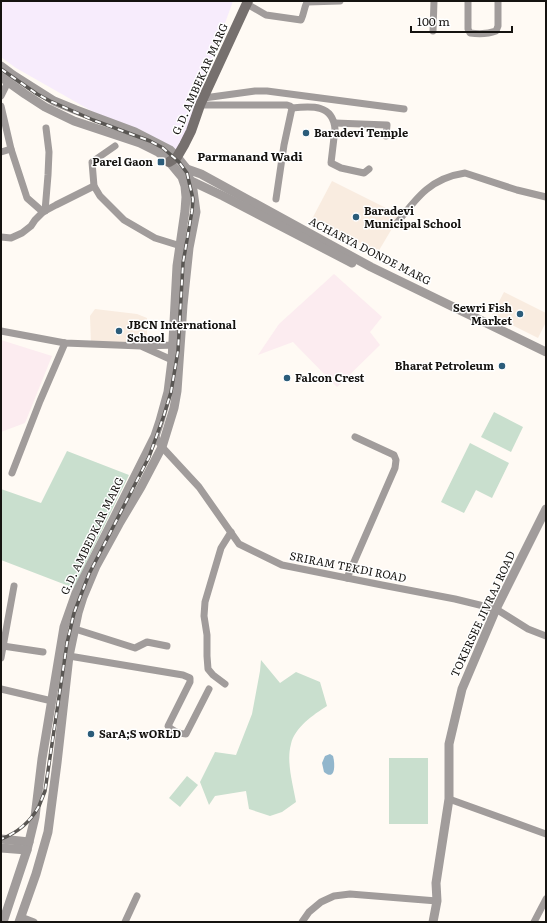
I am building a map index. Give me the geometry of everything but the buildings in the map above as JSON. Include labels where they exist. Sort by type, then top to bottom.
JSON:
[{"type":"main road","name":"G.D. AMBEKAR MARG","points":[[173,162],[191,130],[202,102],[247,3]]},
{"type":"street","points":[[247,3],[266,15],[301,20],[304,15],[304,9],[307,2],[340,1]]},
{"type":"street","points":[[433,31],[434,1]]},
{"type":"street","points":[[468,1],[468,29],[470,33],[476,34],[492,33],[496,31],[498,26],[498,1]]},
{"type":"street","name":"ACHARYA DONDE MARG","points":[[1,66],[54,101],[135,132],[170,150],[173,162],[186,179],[372,274],[535,349],[546,352]]},
{"type":"street","points":[[1,96],[4,79]]},
{"type":"street","name":"ACHARYA DONDE MARG","points":[[4,79],[45,107],[74,121],[140,144],[158,152],[173,162],[232,190],[371,267],[535,349],[546,358]]},
{"type":"street","points":[[202,102],[255,91],[267,91],[404,109]]},
{"type":"street","points":[[202,102],[288,105],[292,108],[322,108],[332,116],[335,123],[331,162],[341,168],[364,173],[369,169]]},
{"type":"street","points":[[1,106],[10,149],[27,198],[44,212]]},
{"type":"street","points":[[276,199],[284,146],[292,108]]},
{"type":"street","points":[[335,123],[387,125],[386,136]]},
{"type":"street","points":[[112,134],[116,124]]},
{"type":"street","points":[[44,212],[49,152],[46,128]]},
{"type":"street","points":[[34,922],[20,920],[40,862],[48,832],[69,656],[87,578],[96,566],[162,447],[176,397],[179,306],[184,247],[155,238],[124,220],[100,196],[94,186],[92,162],[115,146]]},
{"type":"street","points":[[1,152],[10,149]]},
{"type":"street","name":"ACHARYA DONDE MARG","points":[[184,247],[186,168]]},
{"type":"street","points":[[397,223],[415,199],[437,181],[459,174],[465,173],[511,188],[546,197]]},
{"type":"street","points":[[1,237],[11,238],[22,233],[44,212],[94,186]]},
{"type":"street","points":[[1,331],[65,343],[141,346],[177,344]]},
{"type":"street","points":[[12,473],[40,401],[65,343]]},
{"type":"street","name":"G.D. AMBEDKAR MARG","points":[[3,922],[28,846],[35,817],[42,760],[64,627],[76,593],[87,578],[112,522],[155,436],[168,392],[172,360],[177,344]]},
{"type":"street","points":[[141,346],[172,360]]},
{"type":"street","name":"SRIRAM TEKDI ROAD","points":[[155,436],[162,447],[199,487],[239,544],[282,565],[455,599],[496,609],[528,629],[546,636]]},
{"type":"street","points":[[347,578],[395,468],[396,460],[394,456],[355,437]]},
{"type":"street","name":"TOKERSEE JIVRAJ ROAD","points":[[433,922],[437,901],[436,883],[449,799],[449,744],[462,688],[496,609],[546,509]]},
{"type":"street","points":[[225,684],[208,670],[207,635],[204,616],[205,602],[221,548],[231,532]]},
{"type":"street","points":[[1,658],[4,630],[14,586]]},
{"type":"street","points":[[75,629],[135,648],[147,642],[167,646]]},
{"type":"street","points":[[3,646],[43,652]]},
{"type":"street","points":[[69,656],[183,675],[190,678],[190,682],[168,726],[170,729],[182,734],[186,734],[209,689]]},
{"type":"street","points":[[1,689],[52,701]]},
{"type":"street","points":[[449,799],[546,834]]},
{"type":"street","points":[[1,839],[28,846]]},
{"type":"street","points":[[1,848],[28,846]]},
{"type":"street","points":[[302,922],[309,912],[321,902],[334,896],[350,894],[437,901]]},
{"type":"street","points":[[125,922],[137,896]]},
{"type":"street","points":[[534,922],[546,899]]},
{"type":"shaded area","points":[[1,1],[233,1],[176,159],[16,68],[1,57]]},
{"type":"shaded area","name":"Baradevi Municipal School","points":[[332,181],[400,215],[378,252],[312,219]]},
{"type":"shaded area","points":[[334,274],[382,317],[370,332],[380,345],[337,387],[293,342],[258,355],[279,324]]},
{"type":"shaded area","name":"Sewri Fish Market","points":[[504,292],[546,313],[546,322],[538,338],[492,315]]},
{"type":"shaded area","name":"JBCN International School","points":[[95,309],[137,314],[147,318],[147,348],[91,343],[90,316]]},
{"type":"shaded area","points":[[1,340],[52,356],[25,423],[1,432]]},
{"type":"green space","points":[[494,412],[523,427],[511,452],[481,437]]},
{"type":"green space","points":[[470,443],[509,463],[492,498],[476,490],[464,513],[441,502]]},
{"type":"green space","points":[[67,451],[129,475],[74,588],[1,560],[1,489],[41,503]]},
{"type":"green space","points":[[261,660],[280,683],[296,672],[320,682],[327,706],[300,727],[291,744],[289,758],[296,802],[282,812],[270,816],[249,809],[246,791],[215,796],[209,805],[200,782],[215,752],[236,755],[252,714]]},
{"type":"green space","points":[[389,758],[428,758],[428,824],[389,824]]},
{"type":"green space","points":[[187,776],[198,785],[180,807],[169,798]]},
{"type":"water","points":[[330,754],[333,756],[334,763],[334,770],[331,775],[324,772],[322,763],[325,756]]},
{"type":"railway","points":[[1,69],[37,94],[50,101],[93,120],[150,141],[163,148],[179,162],[187,173],[193,199],[183,263],[178,351],[171,392],[149,457],[89,574],[74,613],[67,643],[45,791],[39,806],[28,821],[13,833],[1,839]]},
{"type":"place","name":"Baradevi Temple","points":[[306,133]]},
{"type":"place","name":"Parel Gaon","points":[[161,162]]},
{"type":"place","name":"Baradevi Municipal School","points":[[356,217]]},
{"type":"place","name":"Sewri Fish Market","points":[[520,314]]},
{"type":"place","name":"JBCN International School","points":[[119,331]]},
{"type":"place","name":"Bharat Petroleum","points":[[502,366]]},
{"type":"place","name":"Falcon Crest","points":[[287,378]]},
{"type":"place","name":"SarA;S wORLD","points":[[91,734]]},
{"type":"district","name":"Parmanand Wadi","points":[[250,157]]}]
